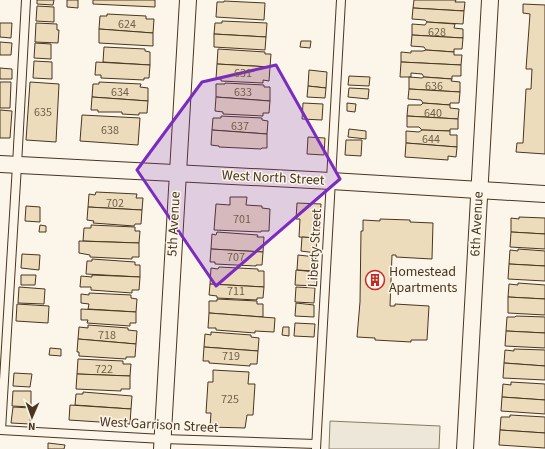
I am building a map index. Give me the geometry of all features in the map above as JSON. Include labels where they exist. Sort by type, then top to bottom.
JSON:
[{"type":"street","name":"5th Avenue","points":[[163,444],[177,174],[188,0]]},
{"type":"street","name":"6th Avenue","points":[[465,449],[490,0]]},
{"type":"street","name":"West North Street","points":[[0,164],[332,181],[545,194]]},
{"type":"lane","points":[[0,430],[26,0]]},
{"type":"lane","name":"Liberty Street","points":[[316,446],[341,0]]},
{"type":"lane","name":"West Garrison Street","points":[[0,430],[163,444],[316,446]]},
{"type":"highlighted area","points":[[276,65],[340,179],[216,286],[137,170],[202,82]]},
{"type":"shaded area","points":[[330,421],[440,426],[439,449],[329,449]]},
{"type":"building","points":[[37,0],[54,0],[53,5],[37,4]]},
{"type":"building","points":[[67,0],[78,0],[78,8],[67,7]]},
{"type":"building","points":[[93,0],[155,0],[155,7],[93,4]]},
{"type":"building","points":[[414,0],[456,0],[455,2],[465,2],[464,11],[413,8]]},
{"type":"building","points":[[217,2],[265,3],[264,20],[216,17]]},
{"type":"building","points":[[523,4],[545,5],[545,154],[516,152],[517,143],[523,143],[526,89],[531,89],[532,69],[526,69],[530,14],[523,13]]},
{"type":"building","points":[[37,6],[54,7],[54,22],[36,21]]},
{"type":"building","points":[[413,8],[464,11],[463,24],[427,22],[425,20],[412,19]]},
{"type":"building","points":[[107,14],[146,16],[146,19],[154,19],[153,33],[99,29],[100,16],[107,16]]},
{"type":"building","points":[[222,21],[267,23],[266,37],[214,34],[215,23],[222,23]]},
{"type":"building","points":[[427,22],[455,24],[454,28],[463,29],[463,38],[412,35],[412,24],[425,25]]},
{"type":"building","points":[[0,23],[12,23],[11,38],[0,37]]},
{"type":"building","points":[[36,23],[57,24],[57,30],[59,30],[58,43],[35,42]]},
{"type":"building","points":[[99,29],[153,33],[153,46],[99,43]]},
{"type":"building","points":[[214,34],[266,37],[265,50],[214,47]]},
{"type":"building","points":[[412,35],[463,38],[462,49],[454,49],[454,52],[426,50],[424,47],[411,46]]},
{"type":"building","points":[[301,41],[311,41],[310,48],[300,47]]},
{"type":"building","points":[[0,42],[12,43],[11,55],[0,55]]},
{"type":"building","points":[[35,43],[51,44],[51,59],[34,58]]},
{"type":"building","points":[[104,47],[145,49],[145,51],[150,52],[150,65],[103,62]]},
{"type":"building","points":[[218,49],[265,52],[265,54],[271,54],[270,67],[217,64]]},
{"type":"building","points":[[426,50],[454,52],[454,55],[462,55],[461,65],[401,62],[401,52],[411,53],[411,51]]},
{"type":"building","points":[[34,61],[52,62],[52,79],[33,78]]},
{"type":"building","points":[[96,62],[150,65],[149,78],[144,78],[144,80],[101,78],[101,75],[95,75]]},
{"type":"building","points":[[401,62],[461,65],[461,76],[452,76],[452,79],[424,77],[422,74],[411,73],[411,77],[400,77]]},
{"type":"building","points":[[217,64],[270,67],[269,81],[263,80],[263,83],[221,81],[221,79],[216,79]]},
{"type":"building","points":[[0,68],[12,69],[12,79],[0,79]]},
{"type":"building","points":[[309,70],[327,72],[326,88],[308,86]]},
{"type":"building","points":[[349,76],[370,77],[369,86],[348,85]]},
{"type":"building","points":[[409,77],[452,79],[451,81],[460,82],[460,92],[409,89]]},
{"type":"building","points":[[0,82],[11,82],[10,108],[0,108]]},
{"type":"building","points":[[30,82],[59,84],[56,142],[26,140]]},
{"type":"building","points":[[99,82],[141,84],[140,87],[148,88],[148,101],[92,97],[93,84],[99,84]]},
{"type":"building","points":[[216,84],[264,85],[264,87],[270,87],[270,101],[216,97]]},
{"type":"building","points":[[308,86],[326,88],[325,98],[307,97]]},
{"type":"building","points":[[349,88],[369,89],[368,99],[348,97]]},
{"type":"building","points":[[409,89],[460,92],[459,103],[450,103],[450,105],[423,103],[421,100],[408,99]]},
{"type":"building","points":[[92,97],[148,101],[147,113],[139,113],[139,115],[122,114],[122,112],[98,112],[98,110],[91,110]]},
{"type":"building","points":[[216,97],[270,101],[269,113],[263,113],[263,116],[223,114],[223,112],[215,111]]},
{"type":"building","points":[[303,103],[323,104],[322,120],[302,119]]},
{"type":"building","points":[[347,103],[356,104],[355,112],[347,111]]},
{"type":"building","points":[[423,103],[450,105],[450,108],[459,109],[458,119],[407,116],[408,105],[421,105]]},
{"type":"building","points":[[0,110],[12,111],[10,138],[0,138]]},
{"type":"building","points":[[82,115],[140,118],[138,145],[80,141]]},
{"type":"building","points":[[221,116],[262,118],[262,120],[268,121],[267,134],[212,130],[213,118],[221,118]]},
{"type":"building","points":[[407,116],[458,119],[458,129],[450,129],[450,131],[422,130],[419,127],[407,127]]},
{"type":"building","points":[[349,129],[366,131],[366,139],[348,137]]},
{"type":"building","points":[[212,130],[267,134],[267,148],[219,147],[211,145]]},
{"type":"building","points":[[422,130],[450,131],[450,135],[457,135],[457,147],[406,143],[406,131],[419,132]]},
{"type":"building","points":[[308,137],[325,138],[324,155],[307,154]]},
{"type":"building","points":[[346,140],[362,140],[361,156],[345,155]]},
{"type":"building","points":[[406,143],[457,147],[456,157],[448,156],[448,160],[405,157]]},
{"type":"building","points":[[96,192],[137,194],[136,198],[143,198],[142,210],[88,207],[89,194],[95,195]]},
{"type":"building","points":[[230,197],[247,197],[246,205],[262,206],[262,208],[270,209],[269,231],[214,230],[216,204],[230,205]]},
{"type":"building","points":[[297,203],[321,204],[319,238],[299,237],[300,219],[296,219]]},
{"type":"building","points":[[26,206],[40,207],[40,222],[25,221]]},
{"type":"building","points":[[88,207],[142,210],[141,224],[135,224],[134,226],[93,223],[94,221],[87,220]]},
{"type":"building","points":[[519,217],[545,218],[545,234],[511,232],[511,218],[519,219]]},
{"type":"building","name":"Homestead Apartments","points":[[380,219],[410,220],[410,222],[433,223],[432,259],[396,257],[396,255],[392,255],[390,306],[395,306],[395,304],[429,306],[427,340],[411,340],[411,342],[375,340],[375,338],[357,337],[360,302],[361,231],[363,231],[363,220],[380,221]]},
{"type":"building","points":[[40,225],[46,226],[46,232],[39,232]]},
{"type":"building","points":[[91,225],[135,227],[135,231],[140,231],[139,243],[83,241],[84,228],[91,228]]},
{"type":"building","points":[[217,232],[258,235],[257,237],[264,237],[263,252],[211,249],[212,234],[216,235]]},
{"type":"building","points":[[511,232],[545,234],[545,249],[510,247]]},
{"type":"building","points":[[302,237],[317,238],[316,253],[301,251]]},
{"type":"building","points":[[79,241],[139,243],[139,257],[132,257],[132,259],[90,257],[90,255],[79,253]]},
{"type":"building","points":[[211,249],[263,252],[262,265],[215,264],[215,262],[210,262]]},
{"type":"building","points":[[518,249],[545,251],[545,266],[509,264],[510,250],[518,251]]},
{"type":"building","points":[[22,254],[40,255],[39,270],[21,268]]},
{"type":"building","points":[[298,255],[316,257],[314,271],[297,270]]},
{"type":"building","points":[[92,259],[135,262],[135,265],[140,265],[140,277],[86,274],[87,261],[92,261]]},
{"type":"building","points":[[509,264],[545,266],[545,281],[508,279]]},
{"type":"building","points":[[219,267],[258,269],[258,271],[264,271],[264,287],[210,284],[211,268],[218,269]]},
{"type":"building","points":[[296,270],[316,272],[315,286],[295,285]]},
{"type":"building","points":[[21,275],[36,275],[35,285],[21,285]]},
{"type":"building","points":[[92,275],[140,277],[139,290],[132,290],[132,293],[91,290],[91,287],[80,287],[81,276],[92,277]]},
{"type":"building","points":[[518,283],[545,285],[545,299],[508,297],[509,284],[518,285]]},
{"type":"building","points":[[210,284],[264,287],[263,298],[257,298],[257,300],[217,298],[217,296],[209,295]]},
{"type":"building","points":[[19,287],[45,289],[44,304],[18,303]]},
{"type":"building","points":[[296,287],[315,288],[314,303],[295,302]]},
{"type":"building","points":[[89,293],[131,295],[131,298],[137,299],[136,312],[88,309],[89,304],[81,303],[81,294],[89,295]]},
{"type":"building","points":[[508,297],[545,299],[545,315],[508,313]]},
{"type":"building","points":[[217,299],[257,301],[257,304],[263,304],[263,317],[209,313],[209,301],[217,301]]},
{"type":"building","points":[[296,303],[314,305],[314,317],[295,316]]},
{"type":"building","points":[[17,304],[49,306],[48,323],[16,321]]},
{"type":"building","points":[[81,309],[136,312],[136,323],[130,323],[130,326],[87,323],[88,320],[81,320]]},
{"type":"building","points":[[209,313],[275,318],[274,332],[255,331],[255,333],[208,328]]},
{"type":"building","points":[[507,317],[545,317],[545,333],[506,331]]},
{"type":"building","points":[[295,323],[315,324],[314,337],[294,336]]},
{"type":"building","points":[[88,325],[128,328],[128,330],[137,331],[136,344],[78,339],[79,327],[88,328]]},
{"type":"building","points":[[283,327],[289,327],[289,336],[282,335]]},
{"type":"building","points":[[506,331],[545,333],[545,348],[505,346]]},
{"type":"building","points":[[211,332],[251,335],[251,337],[259,338],[258,351],[204,347],[205,334],[211,335]]},
{"type":"building","points":[[78,339],[136,344],[135,357],[126,357],[126,359],[79,356],[79,352],[77,352]]},
{"type":"building","points":[[204,347],[258,351],[257,364],[250,364],[250,366],[209,363],[209,361],[203,361]]},
{"type":"building","points":[[50,348],[61,349],[61,356],[49,355]]},
{"type":"building","points":[[514,349],[545,350],[545,366],[504,363],[505,350],[514,351]]},
{"type":"building","points":[[78,359],[123,361],[123,364],[131,364],[130,376],[77,374]]},
{"type":"building","points":[[504,363],[545,366],[545,380],[503,378]]},
{"type":"building","points":[[213,370],[249,372],[248,384],[255,384],[253,415],[247,415],[245,428],[210,427],[211,413],[206,413],[208,382],[213,382]]},
{"type":"building","points":[[14,373],[32,374],[30,387],[13,386]]},
{"type":"building","points":[[77,374],[130,376],[130,389],[121,389],[121,391],[76,389]]},
{"type":"building","points":[[511,382],[545,384],[545,400],[502,397],[503,384],[511,385]]},
{"type":"building","points":[[13,391],[31,391],[31,407],[12,406]]},
{"type":"building","points":[[83,392],[132,396],[131,409],[75,405],[76,394],[83,394]]},
{"type":"building","points":[[502,397],[545,400],[545,414],[501,411]]},
{"type":"building","points":[[70,405],[131,409],[130,424],[69,420]]},
{"type":"building","points":[[13,407],[31,408],[30,424],[11,423]]},
{"type":"building","points":[[510,415],[545,417],[545,433],[500,430],[501,417],[510,417]]},
{"type":"building","points":[[500,430],[545,433],[545,448],[499,445]]},
{"type":"building","points":[[48,443],[65,445],[64,449],[48,449]]},
{"type":"place","name":"Homestead Apartments","points":[[375,280]]}]
